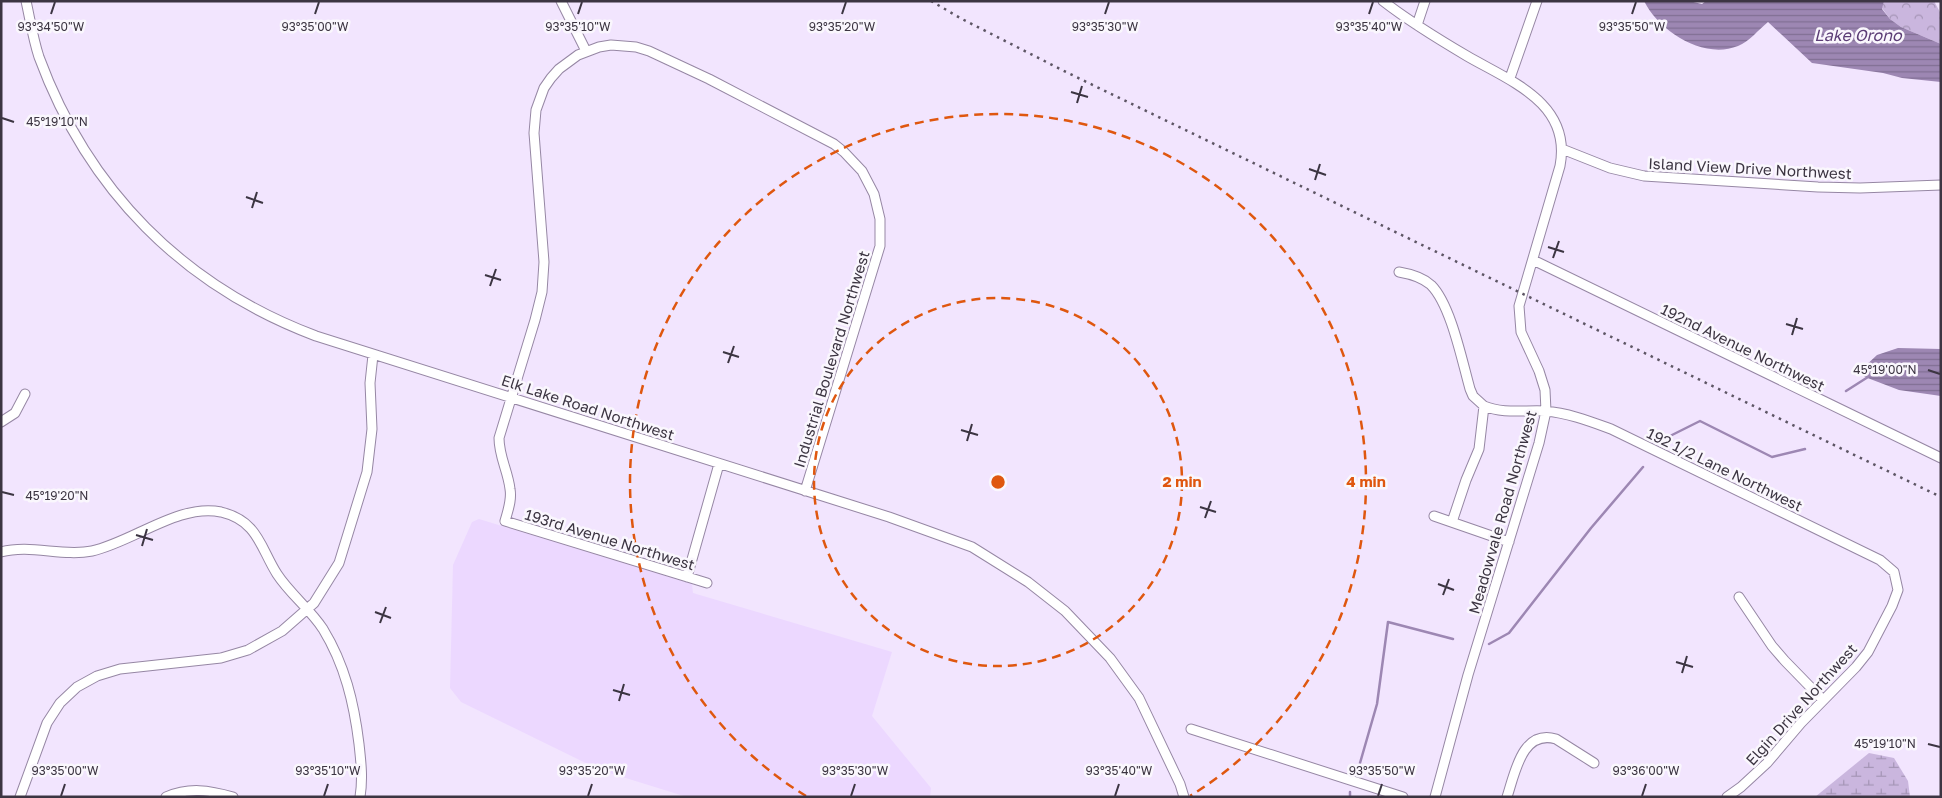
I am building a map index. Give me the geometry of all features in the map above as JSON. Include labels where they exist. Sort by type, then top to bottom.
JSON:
[{"type":"street","name":"Elk Lake Road Northwest","points":[[26,1],[38,55],[74,135],[105,182],[151,234],[190,268],[246,304],[282,323],[373,355],[511,396],[889,517],[972,547],[1047,596],[1110,658],[1139,698],[1180,784],[1184,797]]},
{"type":"street","points":[[561,1],[586,51]]},
{"type":"street","name":"Meadowvale Road Northwest","points":[[1383,1],[1417,25],[1475,60],[1510,78],[1524,88],[1542,104],[1559,130],[1562,149],[1560,166],[1522,294],[1518,314],[1521,332],[1543,381],[1546,412],[1539,443],[1468,675],[1435,797]]},
{"type":"street","points":[[1417,25],[1426,1]]},
{"type":"street","points":[[1510,78],[1537,1]]},
{"type":"street","name":"Industrial Boulevard Northwest","points":[[505,521],[509,508],[510,489],[500,456],[500,438],[535,320],[543,277],[542,231],[534,133],[536,110],[544,88],[551,78],[568,62],[586,51],[600,46],[624,45],[649,51],[834,144],[854,161],[874,194],[880,219],[880,246],[805,491]]},
{"type":"street","name":"Island View Drive Northwest","points":[[1562,149],[1610,168],[1644,176],[1818,187],[1941,186]]},
{"type":"street","name":"192nd Avenue Northwest","points":[[1533,260],[1941,458]]},
{"type":"street","points":[[1400,272],[1416,276],[1431,286],[1437,293],[1447,312],[1470,389],[1473,396],[1484,406],[1479,449],[1452,522]]},
{"type":"street","points":[[20,797],[42,734],[53,712],[68,695],[87,681],[97,676],[120,670],[192,662],[235,654],[271,639],[308,610],[321,594],[339,563],[365,482],[372,429],[370,384],[373,355]]},
{"type":"street","points":[[1,422],[14,413],[25,394]]},
{"type":"street","name":"192 1/2 Lane Northwest","points":[[1484,406],[1502,411],[1546,412],[1574,416],[1612,429],[1886,564],[1894,572],[1898,590],[1885,620]]},
{"type":"street","points":[[687,577],[719,464]]},
{"type":"street","points":[[1,552],[17,550],[69,553],[92,551],[115,544],[189,513],[200,511],[220,512],[238,519],[253,530],[259,538],[277,573],[322,628],[334,649],[348,682],[354,706],[361,766],[360,797]]},
{"type":"street","points":[[1434,516],[1509,542]]},
{"type":"street","name":"193rd Avenue Northwest","points":[[505,521],[707,583]]},
{"type":"street","points":[[1739,597],[1776,651],[1823,700]]},
{"type":"street","name":"Elgin Drive Northwest","points":[[1727,797],[1762,769],[1779,751],[1796,728],[1862,659],[1885,620]]},
{"type":"street","points":[[1191,729],[1403,797]]},
{"type":"street","points":[[1507,797],[1521,755],[1526,747],[1538,739],[1550,737],[1556,739],[1594,763]]},
{"type":"street","points":[[166,797],[176,793],[197,790],[216,792],[233,797]]},
{"type":"shaded area","points":[[479,519],[692,584],[693,593],[892,652],[872,716],[931,788],[930,797],[687,797],[600,770],[461,702],[450,688],[453,565],[472,522]]},
{"type":"green space","points":[[1884,1],[1934,1],[1941,14],[1941,44],[1901,27],[1890,19],[1882,8]]},
{"type":"green space","points":[[1869,753],[1894,758],[1908,781],[1910,797],[1815,797]]},
{"type":"water","name":"Lake Orono","points":[[1644,1],[1689,1],[1702,4],[1706,1],[1884,1],[1882,9],[1890,19],[1901,27],[1941,44],[1941,82],[1902,78],[1883,73],[1812,63],[1768,22],[1738,46],[1725,49],[1711,49],[1697,46],[1671,32],[1660,23]]},
{"type":"water","points":[[1898,348],[1941,349],[1941,396],[1899,390],[1865,377],[1862,374],[1862,369],[1877,355]]},
{"type":"waterway","points":[[1846,391],[1868,377]]},
{"type":"waterway","points":[[1670,436],[1700,421],[1772,457],[1805,449]]},
{"type":"waterway","points":[[1489,644],[1509,633],[1591,528],[1643,467]]},
{"type":"waterway","points":[[1360,763],[1377,704],[1388,622],[1453,639]]},
{"type":"waterway","points":[[1350,792],[1350,797]]},
{"type":"railway","points":[[931,1],[962,19],[1066,72],[1941,497]]}]
